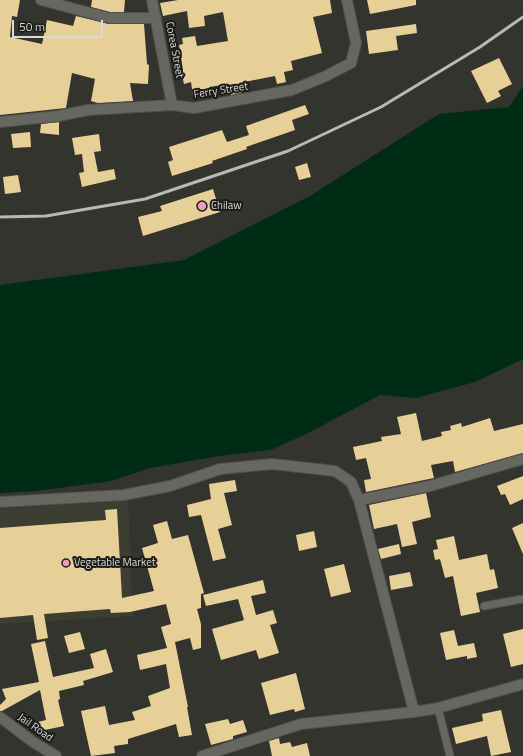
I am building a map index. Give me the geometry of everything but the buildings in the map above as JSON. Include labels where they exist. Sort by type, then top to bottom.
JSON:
[{"type":"street","points":[[41,0],[109,18],[156,18]]},
{"type":"street","name":"Corea Street","points":[[152,0],[172,105]]},
{"type":"street","name":"Ferry Street","points":[[0,122],[58,116],[88,110],[172,105],[194,108],[292,90],[326,76],[351,63],[356,43],[347,0]]},
{"type":"street","points":[[359,500],[430,486],[523,459]]},
{"type":"street","points":[[0,502],[124,495],[170,486],[220,469],[272,464],[335,471],[351,482],[359,500],[414,712]]},
{"type":"street","points":[[202,756],[302,724],[438,708],[523,684]]},
{"type":"street","name":"Jail Road","points":[[0,717],[33,742],[56,756]]},
{"type":"lane","points":[[484,606],[523,599]]},
{"type":"lane","points":[[438,708],[450,756]]},
{"type":"shaded area","points":[[523,86],[523,359],[475,382],[416,398],[380,395],[308,433],[271,450],[219,456],[150,468],[111,481],[36,491],[0,493],[0,285],[184,260],[310,196],[439,114],[509,107]]},
{"type":"shaded area","name":"Vegetable Market","points":[[128,501],[133,616],[0,624],[0,509]]},
{"type":"railway","points":[[0,217],[46,216],[145,199],[288,151],[381,107],[480,47],[523,17]]},
{"type":"place","name":"Chilaw","points":[[202,206]]},
{"type":"place","name":"Vegetable Market","points":[[66,563]]}]
